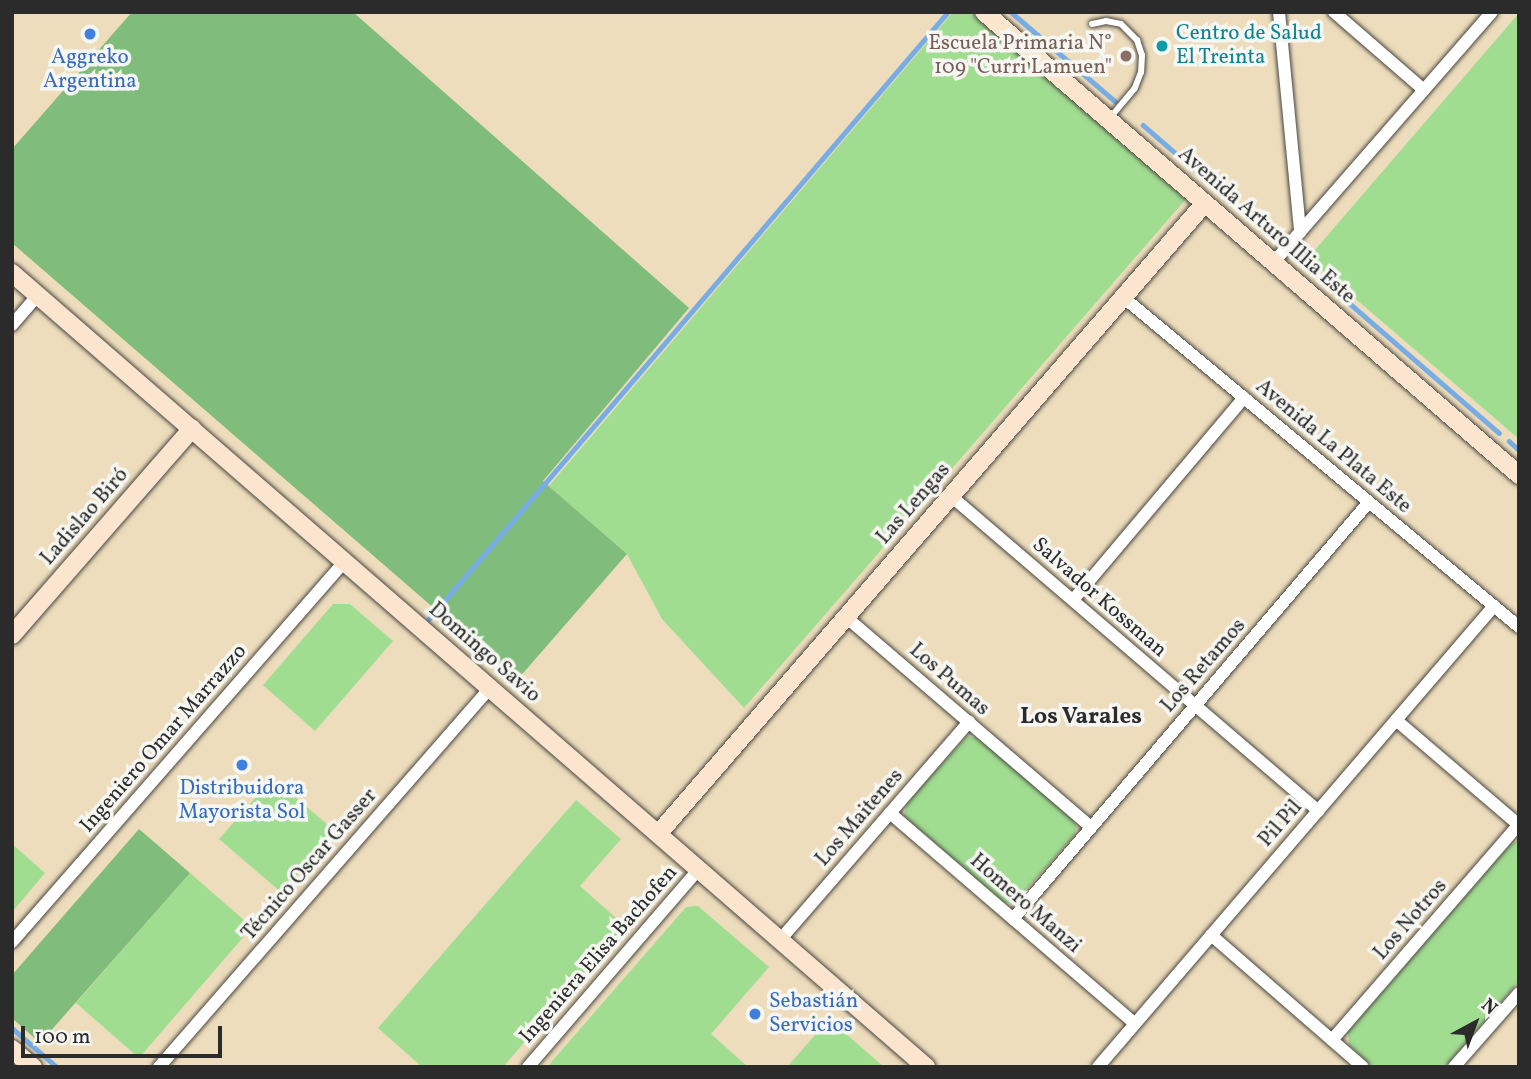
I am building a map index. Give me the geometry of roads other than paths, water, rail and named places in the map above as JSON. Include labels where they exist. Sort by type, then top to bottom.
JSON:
[{"type":"street","name":"Avenida Arturo Illia Este","points":[[984,12],[1519,475]]},
{"type":"street","points":[[1279,12],[1300,232]]},
{"type":"street","points":[[1334,12],[1424,90]]},
{"type":"street","points":[[1273,262],[1492,12]]},
{"type":"street","name":"Las Lengas","points":[[658,834],[1205,203]]},
{"type":"street","name":"Domingo Savio","points":[[12,273],[926,1067]]},
{"type":"street","points":[[12,325],[38,295]]},
{"type":"street","name":"Avenida La Plata Este","points":[[1123,297],[1519,627]]},
{"type":"street","points":[[1073,600],[1244,398]]},
{"type":"street","name":"Ladislao Biró","points":[[12,635],[192,429]]},
{"type":"street","name":"Salvador Kossman","points":[[951,496],[1318,811]]},
{"type":"street","name":"Los Retamos","points":[[1013,919],[1369,502]]},
{"type":"street","name":"Ingeniero Omar Marrazzo","points":[[12,942],[345,561]]},
{"type":"street","name":"Pil Pil","points":[[1098,1067],[1494,606]]},
{"type":"street","name":"Los Pumas","points":[[846,617],[1091,827]]},
{"type":"street","name":"Técnico Oscar Gasser","points":[[159,1067],[490,688]]},
{"type":"street","points":[[1396,720],[1518,825]]},
{"type":"street","name":"Los Maitenes","points":[[780,940],[969,722]]},
{"type":"street","name":"Homero Manzi","points":[[890,813],[1135,1024]]},
{"type":"street","name":"Los Notros","points":[[1332,1040],[1518,825]]},
{"type":"street","name":"Ingeniera Elisa Bachofen","points":[[528,1067],[699,869]]},
{"type":"street","points":[[1211,935],[1363,1067]]},
{"type":"street","points":[[1454,1067],[1519,993]]},
{"type":"street","points":[[12,1049],[33,1067]]},
{"type":"lane","points":[[1092,24],[1106,21],[1121,24],[1137,40],[1142,55],[1138,80],[1108,120]]},
{"type":"waterway","points":[[429,619],[948,12]]},
{"type":"waterway","points":[[1011,12],[1115,101]]},
{"type":"waterway","points":[[1143,125],[1276,240]]},
{"type":"waterway","points":[[1295,256],[1499,433]]},
{"type":"waterway","points":[[1509,441],[1519,450]]},
{"type":"waterway","points":[[12,1028],[57,1067]]},
{"type":"place","name":"Aggreko Argentina","points":[[90,34]]},
{"type":"place","name":"Centro de Salud El Treinta","points":[[1162,46]]},
{"type":"place","name":"Escuela Primaria N° 109 \"Curri Lamuen\"","points":[[1126,56]]},
{"type":"place","name":"Distribuidora Mayorista Sol","points":[[242,765]]},
{"type":"place","name":"Sebastián Servicios","points":[[755,1014]]},
{"type":"district","name":"Los Varales","points":[[1081,717]]}]
